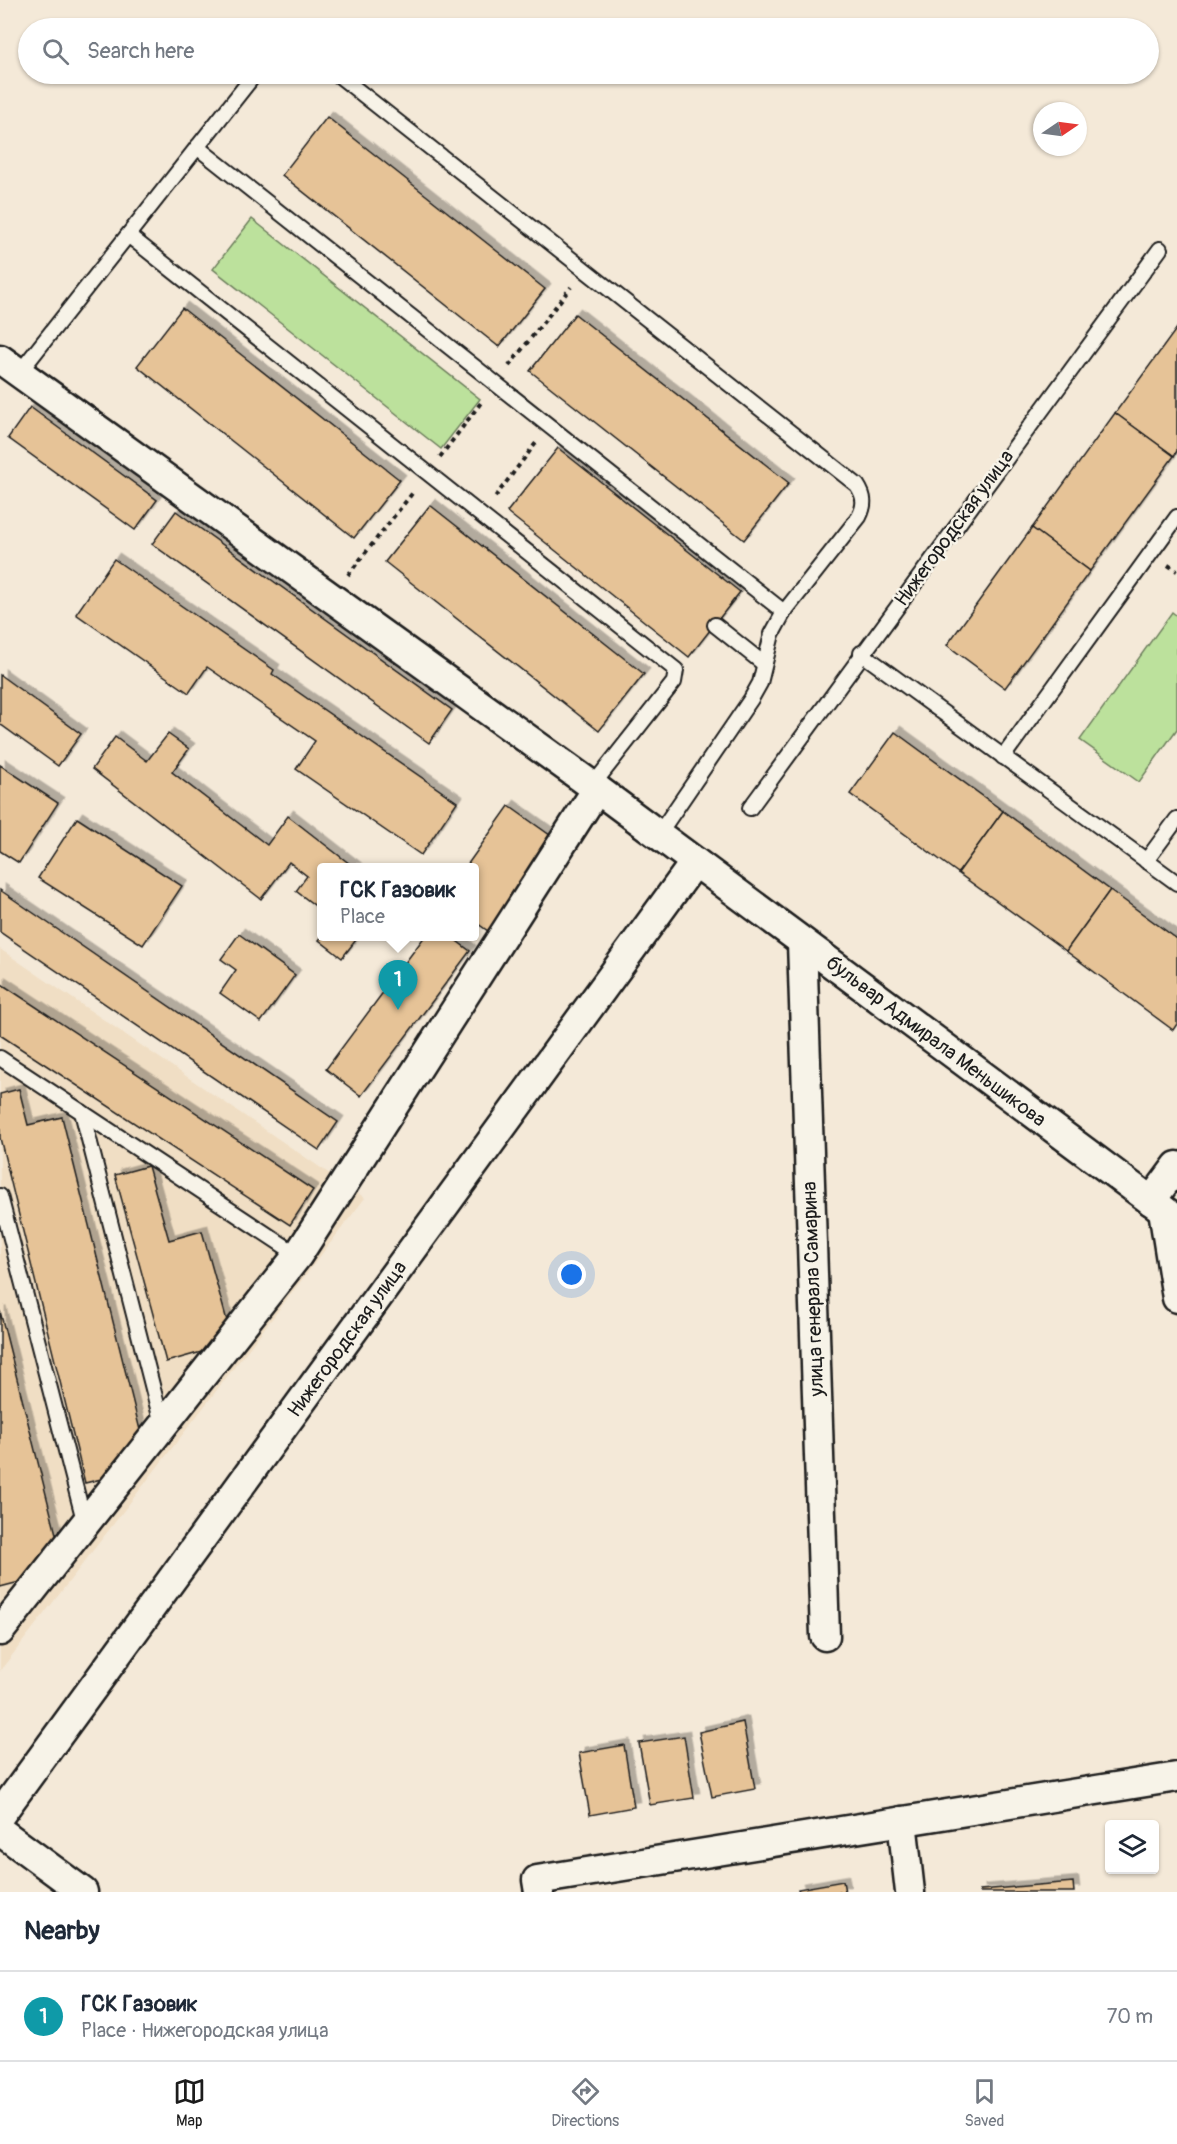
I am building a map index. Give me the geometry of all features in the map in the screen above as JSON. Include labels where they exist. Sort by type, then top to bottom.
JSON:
[{"type":"street","name":"бульвар Адмирала Меньшикова","points":[[10,366],[595,788],[1164,1210]]},
{"type":"street","points":[[0,1631],[298,1255],[595,788]]},
{"type":"street","name":"Нижегородская улица","points":[[0,1815],[695,862]]},
{"type":"street","name":"улица генерала Самарина","points":[[802,942],[825,1636]]},
{"type":"street","points":[[1177,1166],[1164,1210],[1177,1298]]},
{"type":"street","points":[[539,1892],[537,1880],[1177,1777]]},
{"type":"street","points":[[902,1821],[910,1892]]},
{"type":"street","points":[[0,1831],[83,1892]]},
{"type":"lane","points":[[10,366],[128,235],[247,84]]},
{"type":"lane","points":[[349,84],[856,485],[863,494],[864,507],[859,517],[784,612],[772,634],[760,683],[752,699],[658,835]]},
{"type":"lane","points":[[197,147],[784,612]]},
{"type":"lane","points":[[128,235],[676,670],[674,682],[595,788]]},
{"type":"lane","name":"Нижегородская улица","points":[[750,808],[861,653],[1160,249]]},
{"type":"lane","points":[[1003,756],[1177,517]]},
{"type":"lane","points":[[715,625],[764,664]]},
{"type":"lane","points":[[861,653],[1177,884]]},
{"type":"lane","points":[[1146,861],[1177,819]]},
{"type":"lane","points":[[0,1058],[298,1255]]},
{"type":"lane","points":[[82,1112],[163,1425]]},
{"type":"lane","points":[[0,1196],[85,1524]]},
{"type":"path","points":[[330,597],[585,270]]},
{"type":"path","points":[[481,514],[550,426]]},
{"type":"shaded area","points":[[0,949],[365,1198],[0,1671]]},
{"type":"green space","points":[[252,219],[480,399],[441,449],[213,269]]},
{"type":"green space","points":[[1172,612],[1177,616],[1177,729],[1139,782],[1080,740]]},
{"type":"building","points":[[327,117],[545,289],[499,347],[282,175]]},
{"type":"building","points":[[182,308],[400,480],[354,538],[137,366]]},
{"type":"building","points":[[575,314],[789,483],[744,540],[530,371]]},
{"type":"building","points":[[1177,328],[1177,451],[1174,456],[1115,413]]},
{"type":"building","points":[[30,407],[157,500],[135,530],[8,438]]},
{"type":"building","points":[[1115,413],[1174,456],[1090,571],[1032,528]]},
{"type":"building","points":[[558,448],[740,592],[689,657],[507,512]]},
{"type":"building","points":[[430,505],[644,674],[599,731],[385,562]]},
{"type":"building","points":[[176,511],[452,710],[429,743],[152,544]]},
{"type":"building","points":[[1032,528],[1090,571],[1005,688],[947,645]]},
{"type":"building","points":[[114,559],[274,670],[272,674],[457,802],[421,855],[296,769],[315,741],[207,667],[189,693],[76,614]]},
{"type":"building","points":[[0,675],[81,734],[58,766],[0,724]]},
{"type":"building","points":[[895,732],[1003,811],[958,873],[850,794]]},
{"type":"building","points":[[168,734],[189,749],[172,772],[267,845],[288,816],[349,863],[317,863],[317,907],[296,891],[307,876],[289,862],[261,899],[92,769],[115,737],[147,761]]},
{"type":"building","points":[[0,765],[58,803],[19,863],[0,851]]},
{"type":"building","points":[[509,806],[554,838],[488,931],[479,925],[479,863],[469,863]]},
{"type":"building","points":[[1003,811],[1110,890],[1066,951],[958,873]]},
{"type":"building","points":[[77,818],[182,886],[143,945],[38,878]]},
{"type":"building","points":[[0,890],[338,1122],[319,1150],[0,932]]},
{"type":"building","points":[[1110,890],[1177,939],[1177,1024],[1173,1030],[1066,951]]},
{"type":"building","points":[[239,934],[295,975],[261,1022],[220,993],[236,970],[221,959]]},
{"type":"building","points":[[320,941],[355,941],[342,958]]},
{"type":"building","points":[[421,941],[457,941],[470,951],[361,1096],[326,1069]]},
{"type":"building","points":[[0,983],[313,1190],[290,1225],[0,1035]]},
{"type":"building","points":[[19,1089],[28,1125],[62,1117],[142,1438],[117,1475],[85,1483],[0,1138],[0,1094]]},
{"type":"building","points":[[148,1166],[169,1240],[202,1231],[229,1328],[205,1351],[166,1362],[115,1175]]},
{"type":"building","points":[[0,1311],[58,1542],[31,1579],[0,1587]]},
{"type":"building","points":[[743,1722],[755,1789],[712,1797],[699,1732]]},
{"type":"building","points":[[684,1736],[694,1798],[650,1805],[639,1743]]},
{"type":"building","points":[[624,1745],[634,1807],[590,1815],[579,1753]]},
{"type":"building","points":[[843,1881],[845,1892],[799,1892],[798,1889]]},
{"type":"building","points":[[1073,1882],[1074,1892],[980,1892],[980,1890]]},
{"type":"place","name":"ГСК Газовик","points":[[398,1010]]}]
